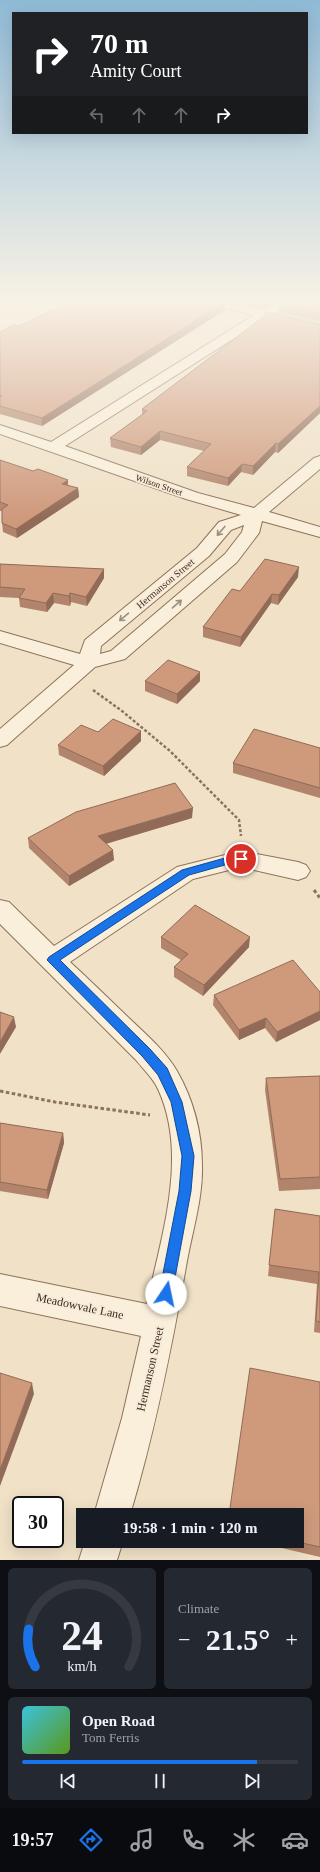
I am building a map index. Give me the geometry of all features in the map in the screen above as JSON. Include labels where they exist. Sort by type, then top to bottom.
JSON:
[{"type":"street","points":[[53,447],[171,373]]},
{"type":"street","name":"Wilson Street","points":[[0,429],[165,488],[320,532]]},
{"type":"street","name":"Hermanson Street","points":[[88,663],[92,644],[203,552],[225,526],[256,515],[320,461]]},
{"type":"street","points":[[0,740],[88,663],[118,655],[231,558],[250,533],[256,515]]},
{"type":"street","points":[[0,637],[88,663]]},
{"type":"street","points":[[53,960],[186,873],[232,860],[241,859],[298,871]]},
{"type":"street","name":"Hermanson Street","points":[[0,909],[146,1052],[163,1072],[177,1102],[181,1118],[188,1156],[185,1191],[160,1324],[129,1463],[114,1508]]},
{"type":"street","name":"Meadowvale Lane","points":[[0,1290],[107,1311],[160,1324]]},
{"type":"street","points":[[98,1560],[102,1548]]},
{"type":"path","points":[[68,681],[96,691],[122,710],[170,751],[239,820],[241,859]]},
{"type":"path","points":[[0,1091],[55,1102],[181,1118]]},
{"type":"building","points":[[0,373],[113,373],[42,418],[0,406],[0,397],[2,396],[0,395]]},
{"type":"building","points":[[190,373],[320,373],[320,406],[278,444],[276,443],[253,466],[242,464],[228,478],[187,467],[211,444],[160,431],[141,447],[110,438],[147,411],[142,409]]},
{"type":"building","points":[[0,460],[33,471],[38,469],[68,480],[62,484],[78,488],[16,529],[2,523],[2,509],[8,505],[0,502]]},
{"type":"building","points":[[265,559],[299,567],[279,595],[272,594],[241,637],[203,627],[232,589],[240,591]]},
{"type":"building","points":[[0,564],[104,569],[86,597],[70,593],[69,596],[53,593],[46,603],[19,598],[25,589],[0,587]]},
{"type":"building","points":[[168,660],[200,672],[177,694],[145,681]]},
{"type":"building","points":[[113,719],[141,731],[103,766],[58,745],[81,725],[98,732]]},
{"type":"building","points":[[254,729],[320,748],[320,788],[233,763]]},
{"type":"building","points":[[175,783],[193,808],[98,836],[113,850],[69,876],[28,838],[76,812]]},
{"type":"building","points":[[195,905],[250,937],[204,985],[174,967],[188,954],[161,937]]},
{"type":"building","points":[[293,960],[320,992],[320,1011],[277,1032],[266,1018],[239,1030],[214,995]]},
{"type":"building","points":[[0,1012],[14,1017],[0,1042]]},
{"type":"building","points":[[320,1076],[320,1177],[280,1179],[266,1078]]},
{"type":"building","points":[[0,1123],[63,1133],[47,1190],[0,1182]]},
{"type":"building","points":[[275,1209],[320,1216],[320,1322],[316,1321],[319,1272],[269,1265]]},
{"type":"building","points":[[250,1368],[320,1382],[320,1547],[304,1543],[304,1508],[230,1508]]},
{"type":"building","points":[[0,1373],[32,1383],[0,1470]]},
{"type":"route","points":[[166,1294],[185,1191],[188,1156],[184,1130],[177,1102],[163,1072],[146,1052],[53,960],[186,873],[232,860],[241,859]]}]
